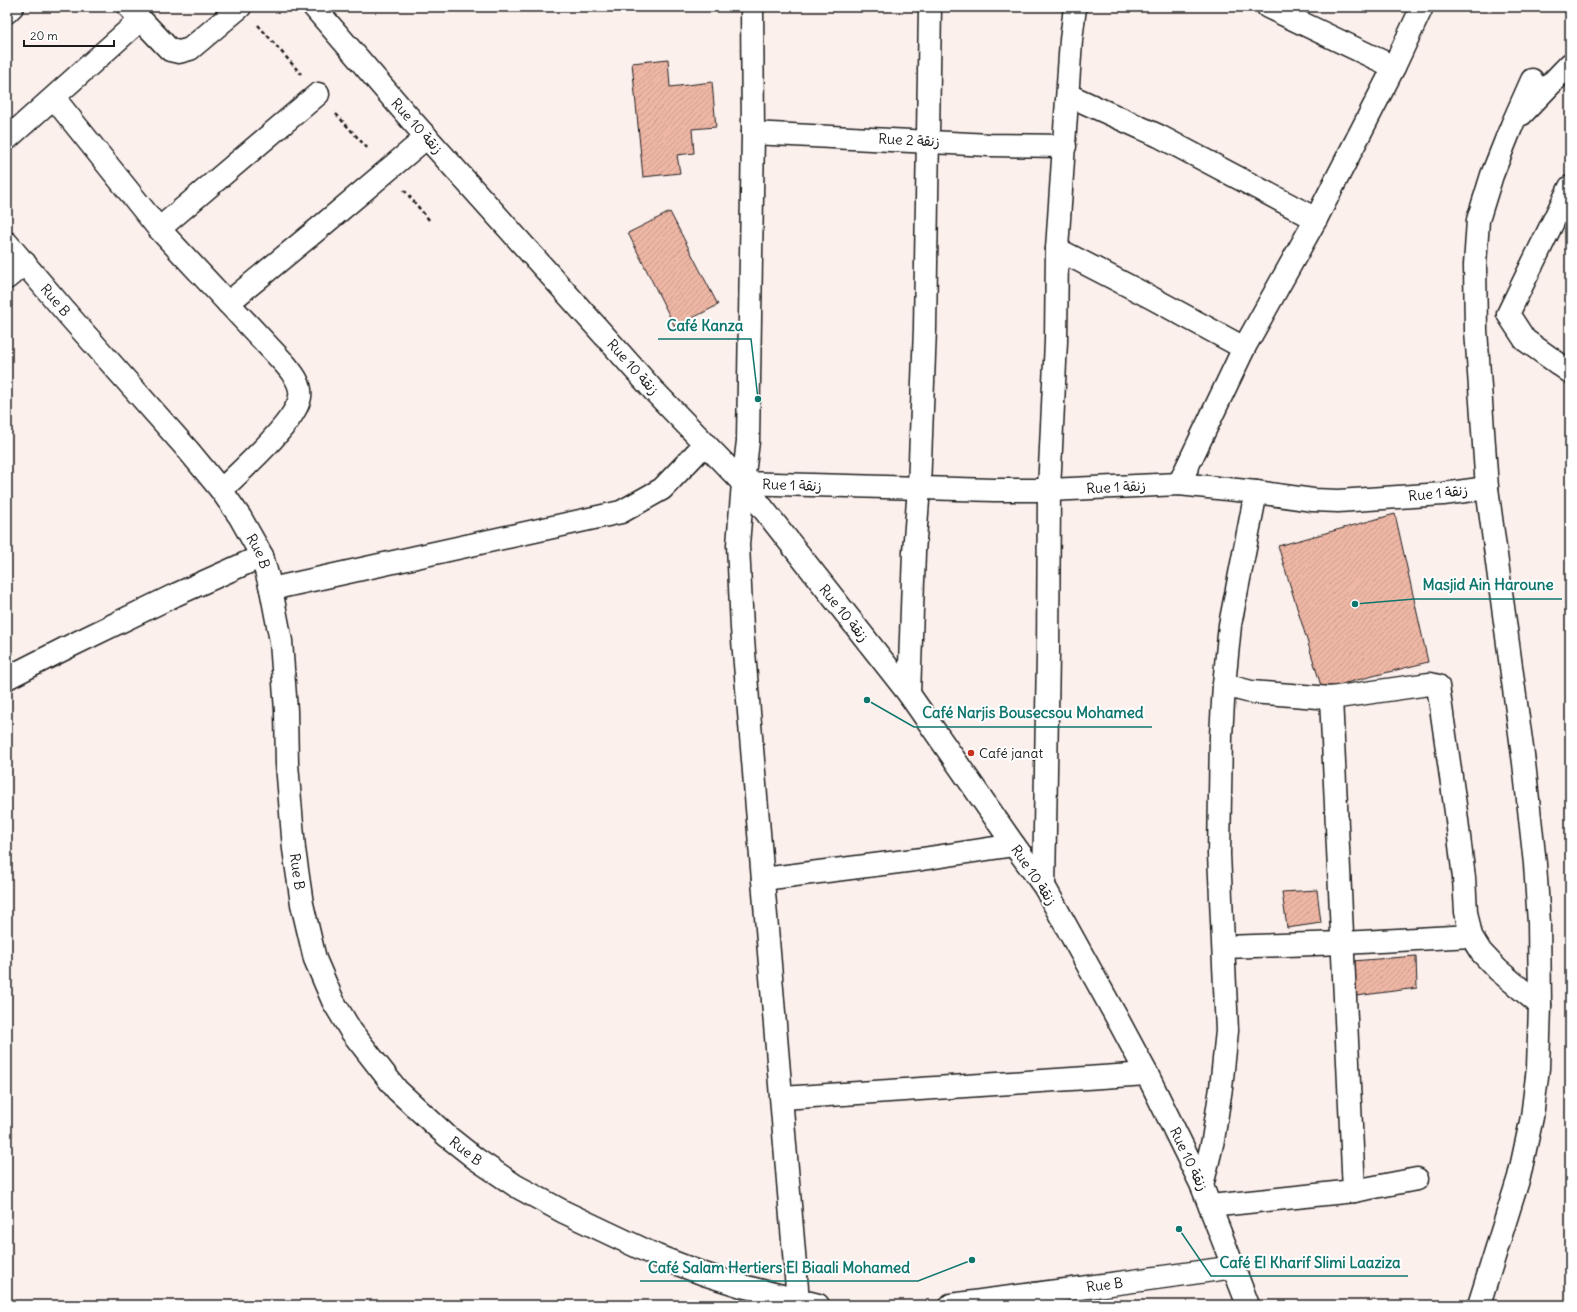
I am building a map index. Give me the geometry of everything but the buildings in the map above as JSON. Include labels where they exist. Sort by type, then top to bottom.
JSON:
[{"type":"street","points":[[7,12],[12,7]]},
{"type":"street","points":[[7,139],[54,98],[135,14],[170,50],[178,52],[190,49],[240,7]]},
{"type":"street","name":"Rue 10 زنقة","points":[[314,7],[427,137],[654,391],[743,483],[909,694],[1044,886],[1147,1074],[1206,1196],[1248,1305]]},
{"type":"street","points":[[752,7],[753,133],[748,441],[738,545],[742,628],[782,1098],[808,1303]]},
{"type":"street","points":[[909,694],[914,552],[919,488],[924,328],[930,7]]},
{"type":"street","points":[[1044,886],[1049,490],[1056,341],[1057,250],[1071,40],[1075,7]]},
{"type":"street","points":[[1268,7],[1394,67]]},
{"type":"street","points":[[1179,484],[1244,348],[1316,220],[1394,67],[1422,7]]},
{"type":"street","points":[[1512,125],[1570,64]]},
{"type":"street","points":[[1479,1305],[1519,1177],[1532,1117],[1538,1068],[1540,1005],[1539,923],[1535,864],[1524,763],[1487,488],[1476,330],[1475,265],[1478,220],[1492,175],[1532,80]]},
{"type":"street","points":[[159,229],[318,94]]},
{"type":"street","points":[[1068,95],[1158,136],[1316,220]]},
{"type":"street","points":[[54,98],[159,229],[295,377],[299,387],[300,397],[295,411],[282,428],[221,490]]},
{"type":"street","name":"Rue 2 زنقة","points":[[753,133],[990,145],[1065,146]]},
{"type":"street","points":[[228,304],[427,137]]},
{"type":"street","points":[[1570,187],[1508,314],[1525,340],[1570,372]]},
{"type":"street","name":"Rue B","points":[[7,243],[70,318],[188,450],[221,490],[240,517],[262,556],[271,589],[281,641],[286,710],[287,764],[294,849],[302,904],[315,959],[333,1001],[351,1030],[397,1090],[447,1136],[476,1159],[516,1186],[564,1212],[657,1256],[710,1276],[808,1303]]},
{"type":"street","points":[[1057,250],[1152,298],[1244,348]]},
{"type":"street","points":[[7,278],[25,263]]},
{"type":"street","points":[[271,589],[621,512],[662,489],[705,444]]},
{"type":"street","name":"Rue 1 زنقة","points":[[743,483],[1049,490],[1179,484],[1313,500],[1338,501],[1443,494],[1487,488]]},
{"type":"street","points":[[1256,492],[1230,625],[1224,685],[1221,736],[1219,854],[1227,1032],[1206,1196],[1354,1191],[1417,1179]]},
{"type":"street","points":[[7,678],[154,605],[262,556]]},
{"type":"street","points":[[1224,685],[1251,692],[1331,698],[1430,684],[1438,686],[1458,834],[1466,912],[1471,936],[1481,952],[1498,970],[1540,1005]]},
{"type":"street","points":[[1331,698],[1335,811],[1343,943],[1354,1191]]},
{"type":"street","points":[[763,879],[922,860],[1014,845]]},
{"type":"street","points":[[1224,947],[1343,943],[1471,936]]},
{"type":"street","points":[[782,1098],[1147,1074]]},
{"type":"street","name":"Rue B","points":[[951,1305],[1234,1268]]},
{"type":"place","name":"Café Kanza","points":[[758,399]]},
{"type":"place","name":"Masjid Ain Haroune","points":[[1355,604]]},
{"type":"place","name":"Café Narjis Bousecsou Mohamed","points":[[867,700]]},
{"type":"place","name":"Café janat","points":[[971,753]]},
{"type":"place","name":"Café El Kharif Slimi Laaziza","points":[[1179,1229]]},
{"type":"place","name":"Café Salam Hertiers El Biaali Mohamed","points":[[972,1260]]}]
